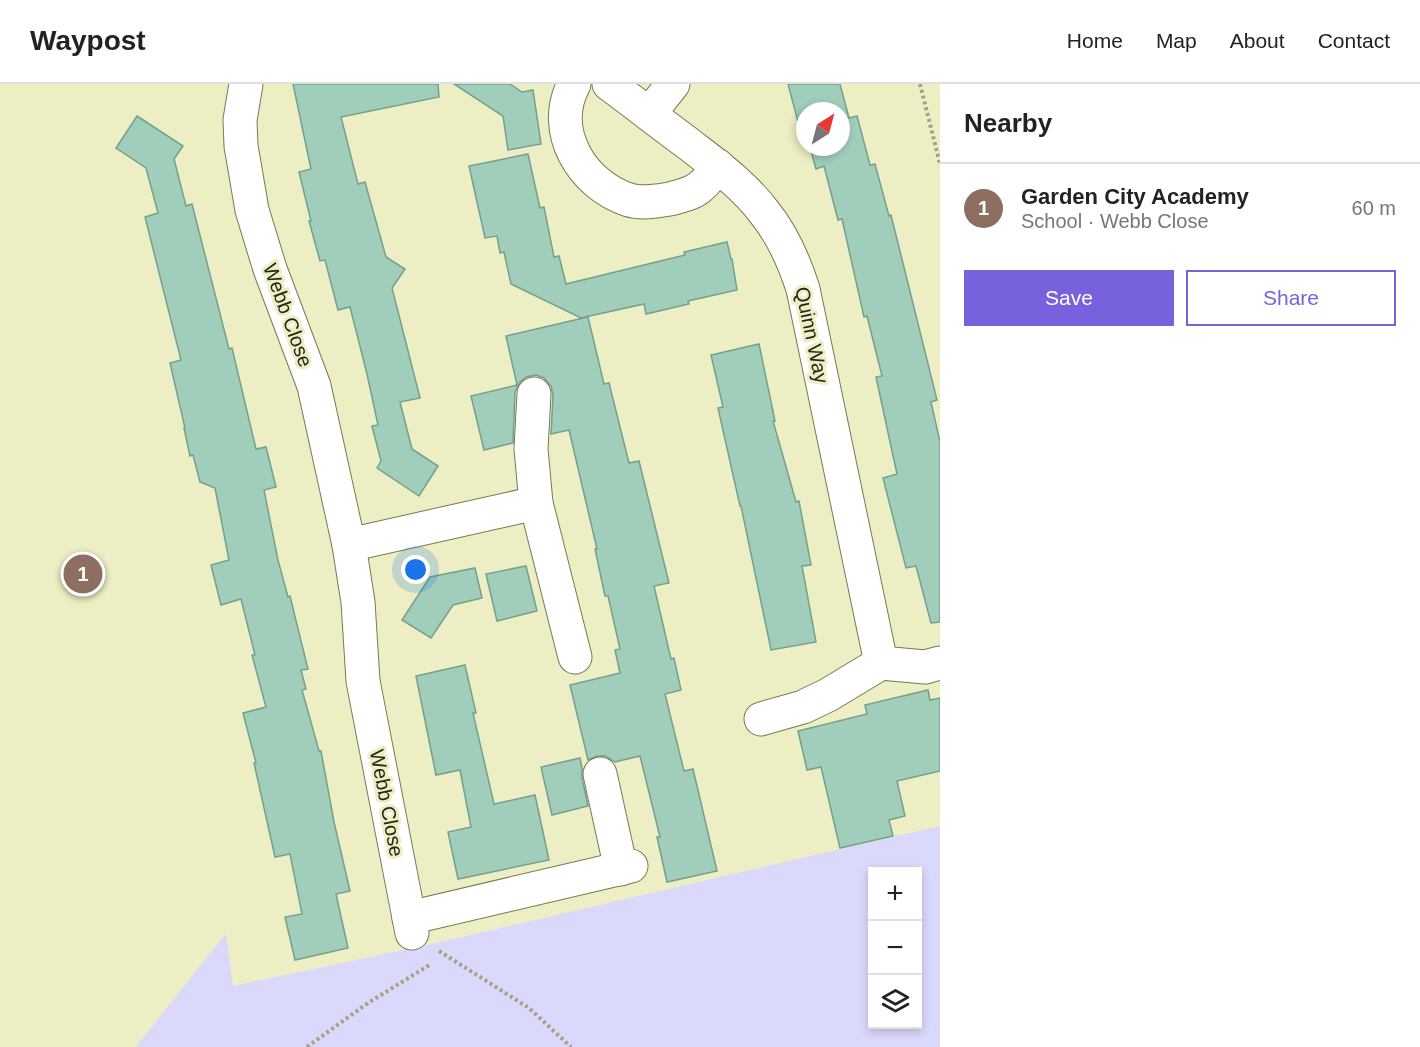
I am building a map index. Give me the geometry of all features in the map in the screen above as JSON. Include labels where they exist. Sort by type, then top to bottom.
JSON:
[{"type":"street","name":"Webb Close","points":[[246,84],[240,120],[241,146],[252,210],[270,269],[314,386],[349,545],[358,602],[363,681],[410,926]]},
{"type":"street","points":[[574,84],[568,95],[564,115],[567,138],[575,158],[607,190],[631,200],[655,202],[682,196],[700,188],[718,166]]},
{"type":"street","name":"Quinn Way","points":[[609,84],[718,166],[743,188],[764,210],[793,259],[803,289],[881,663]]},
{"type":"street","points":[[649,114],[672,84]]},
{"type":"street","points":[[534,394],[531,449],[536,503],[575,657]]},
{"type":"street","points":[[349,545],[536,503]]},
{"type":"street","points":[[760,718],[803,707],[828,695],[881,663],[933,665]]},
{"type":"street","points":[[410,926],[465,906],[626,868],[600,774]]},
{"type":"path","points":[[920,84],[940,164]]},
{"type":"path","points":[[410,926],[427,945],[444,953],[529,1008],[572,1047]]},
{"type":"path","points":[[307,1047],[369,1003],[432,964],[444,953]]},
{"type":"shaded area","points":[[940,826],[940,1047],[136,1047],[226,933],[233,986],[427,945]]},
{"type":"building","points":[[293,84],[438,84],[439,97],[341,117],[358,184],[365,182],[386,257],[405,269],[392,288],[420,398],[400,402],[412,449],[438,466],[419,496],[377,468],[381,461],[372,426],[378,425],[350,307],[338,310],[325,260],[320,261],[309,221],[311,221],[299,172],[311,169]]},
{"type":"building","points":[[454,84],[510,84],[522,92],[533,90],[541,144],[508,150],[503,116]]},
{"type":"building","points":[[788,84],[840,84],[845,102],[796,102],[796,114]]},
{"type":"building","points":[[137,116],[183,146],[174,159],[186,206],[192,204],[229,349],[232,348],[256,449],[266,447],[276,487],[264,490],[278,560],[288,597],[290,596],[308,669],[301,670],[306,689],[302,690],[319,751],[321,751],[350,891],[336,894],[348,948],[295,960],[285,917],[302,914],[290,854],[275,857],[254,763],[256,763],[243,713],[266,707],[252,655],[255,655],[241,599],[221,605],[211,565],[229,560],[215,488],[200,482],[193,455],[190,456],[170,363],[181,360],[145,217],[158,213],[146,168],[116,148]]},
{"type":"building","points":[[857,116],[870,165],[875,164],[889,216],[891,215],[937,400],[931,402],[940,442],[940,622],[931,623],[916,566],[906,568],[883,478],[897,474],[876,377],[882,376],[867,316],[864,317],[842,219],[838,220],[824,166],[816,169],[812,156],[850,156],[850,118]]},
{"type":"building","points":[[528,154],[540,208],[544,207],[554,257],[559,256],[566,284],[685,255],[684,252],[727,242],[737,290],[688,301],[689,304],[646,314],[644,304],[581,318],[511,284],[504,252],[500,253],[497,236],[485,238],[469,166]]},
{"type":"building","points":[[588,317],[604,384],[609,383],[629,463],[639,461],[669,583],[654,586],[671,659],[674,658],[681,690],[665,694],[684,771],[693,769],[717,871],[667,882],[657,837],[660,837],[640,756],[615,762],[605,756],[597,756],[588,760],[570,685],[620,673],[615,650],[620,649],[608,596],[605,596],[595,549],[597,549],[569,430],[551,434],[553,395],[551,386],[544,378],[536,375],[526,377],[519,383],[515,392],[513,443],[484,450],[471,396],[517,385],[506,336]]},
{"type":"building","points":[[759,344],[775,421],[773,421],[796,502],[799,501],[811,565],[802,566],[816,642],[771,650],[718,408],[723,407],[711,355]]},
{"type":"building","points":[[526,566],[537,611],[497,621],[486,574]]},
{"type":"building","points":[[475,568],[482,598],[453,605],[431,638],[402,620],[430,577]]},
{"type":"building","points":[[465,665],[476,713],[473,713],[494,804],[535,795],[549,860],[458,879],[448,832],[471,827],[460,770],[436,775],[416,676]]},
{"type":"building","points":[[928,690],[930,700],[940,698],[940,771],[897,781],[905,816],[889,820],[893,836],[840,848],[821,767],[807,770],[798,731],[867,714],[865,705]]},
{"type":"building","points":[[580,758],[588,806],[552,815],[541,767]]},
{"type":"place","name":"Garden City Academy","points":[[83,574]]}]
